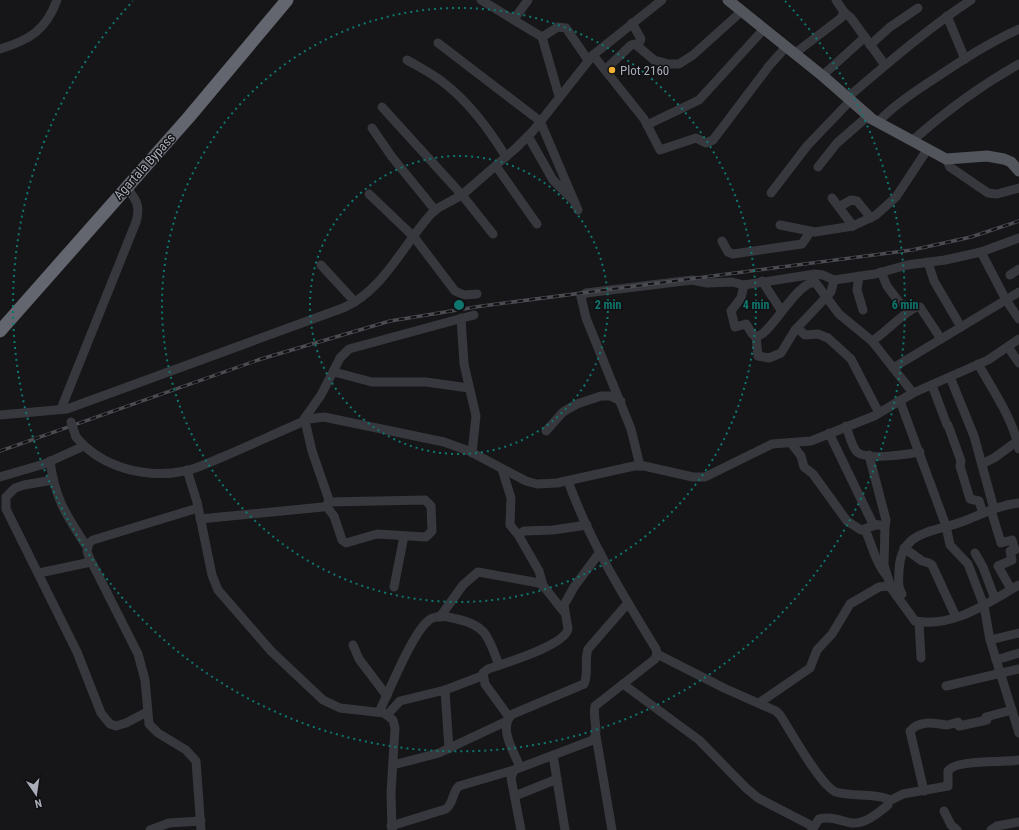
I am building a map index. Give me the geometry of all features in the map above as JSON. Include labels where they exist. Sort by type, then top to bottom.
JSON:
[{"type":"highway","name":"Agartala Bypass","points":[[0,331],[189,117],[287,0]]},
{"type":"main road","points":[[728,0],[763,30],[822,76],[868,116],[878,122],[946,159],[987,156],[1015,161],[1019,171]]},
{"type":"street","points":[[0,49],[26,38],[44,26],[51,17],[57,0]]},
{"type":"street","points":[[481,0],[542,37],[559,96]]},
{"type":"street","points":[[514,19],[528,0]]},
{"type":"street","points":[[0,415],[64,409],[355,302],[366,294],[383,275],[435,210],[462,195],[506,157],[528,136],[590,58],[662,0]]},
{"type":"street","points":[[836,0],[885,65]]},
{"type":"street","points":[[771,193],[807,146],[849,100],[885,65],[947,16],[971,0]]},
{"type":"street","points":[[822,76],[867,41],[918,8]]},
{"type":"street","points":[[605,70],[632,45],[638,46],[654,60],[669,64],[679,64],[693,55],[742,11]]},
{"type":"street","points":[[542,37],[558,27],[566,28],[590,58],[605,70],[647,125],[660,150],[696,138],[704,143],[709,143],[769,66],[841,18],[844,12]]},
{"type":"street","points":[[947,16],[965,59]]},
{"type":"street","points":[[632,23],[641,39],[638,46]]},
{"type":"street","points":[[878,122],[891,108],[988,43],[1019,29]]},
{"type":"street","points":[[647,125],[699,100],[763,30]]},
{"type":"street","points":[[438,42],[540,121],[578,210]]},
{"type":"street","points":[[407,60],[443,82],[459,96],[486,124],[506,157]]},
{"type":"street","points":[[913,140],[944,113],[989,82],[1019,64]]},
{"type":"street","points":[[382,107],[462,195],[494,234]]},
{"type":"street","points":[[818,167],[837,143],[868,116]]},
{"type":"street","points":[[372,128],[392,157],[435,210]]},
{"type":"street","points":[[528,136],[553,180],[574,200]]},
{"type":"street","points":[[780,225],[810,232],[853,226],[871,218],[882,211],[894,200],[927,150]]},
{"type":"street","points":[[946,159],[950,167],[988,193],[997,194],[1019,188]]},
{"type":"street","points":[[496,166],[537,224]]},
{"type":"street","points":[[126,187],[137,202],[139,213],[64,409],[71,422],[76,437],[84,446],[102,459],[140,472],[164,474],[187,470],[317,417],[333,418],[444,442],[472,453],[526,481],[537,484],[568,481],[623,468],[640,466],[700,478],[772,444],[811,441],[879,413],[913,393],[978,364],[1019,339]]},
{"type":"street","points":[[369,194],[414,237],[455,291],[464,295],[477,294]]},
{"type":"street","points":[[832,198],[853,226]]},
{"type":"street","points":[[839,207],[851,200],[857,201],[871,218]]},
{"type":"street","points":[[722,241],[728,252],[733,254],[802,244],[810,232]]},
{"type":"street","points":[[640,466],[633,436],[621,401],[586,318],[581,298],[582,295],[692,280],[707,283],[732,282],[744,285],[815,274],[823,275],[834,280],[881,272],[900,266],[981,252],[1019,238]]},
{"type":"street","points":[[981,252],[1006,300],[1019,319]]},
{"type":"street","points":[[928,262],[934,281],[960,327]]},
{"type":"street","points":[[321,265],[355,302]]},
{"type":"street","points":[[1010,275],[1019,269]]},
{"type":"street","points":[[881,272],[887,286],[899,302]]},
{"type":"street","points":[[859,276],[857,290],[863,310]]},
{"type":"street","points":[[744,285],[741,298],[730,314],[735,327],[746,324],[753,335],[756,336],[758,356],[769,358],[781,353],[797,328],[826,299],[831,292],[834,280]]},
{"type":"street","points":[[762,281],[781,310]]},
{"type":"street","points":[[756,336],[766,331],[781,310],[811,282],[815,282],[826,299],[839,314],[872,341],[913,393]]},
{"type":"street","points":[[893,368],[1019,292]]},
{"type":"street","points":[[872,341],[882,336],[910,310],[917,306],[920,307],[941,339]]},
{"type":"street","points":[[303,422],[321,395],[345,352],[356,346],[474,315]]},
{"type":"street","points":[[461,318],[464,364],[476,416],[472,453]]},
{"type":"street","points":[[797,328],[803,334],[818,334],[828,338],[851,359],[879,413]]},
{"type":"street","points":[[1008,347],[1019,363]]},
{"type":"street","points":[[978,364],[1005,412],[1018,443],[982,464]]},
{"type":"street","points":[[334,372],[372,382],[426,382],[469,388]]},
{"type":"street","points":[[880,526],[884,565],[891,588],[912,618],[919,622],[937,622],[956,617],[984,606],[1015,587],[998,566],[1012,560],[1010,551],[1015,550],[1012,540],[1002,543],[989,511],[982,464],[974,436],[950,377]]},
{"type":"street","points":[[932,385],[947,425],[955,441],[970,499],[979,501],[989,511]]},
{"type":"street","points":[[546,431],[563,412],[577,404],[601,396],[610,396],[621,401]]},
{"type":"street","points":[[900,401],[946,526],[950,545],[968,564],[984,606],[990,640],[1019,733]]},
{"type":"street","points":[[200,519],[327,504],[364,500],[428,501],[431,506],[432,514],[430,534],[424,537],[375,535],[346,543],[341,537],[334,516],[327,504],[303,422]]},
{"type":"street","points":[[846,426],[857,453],[890,457],[920,452]]},
{"type":"street","points":[[829,433],[873,524],[880,526]]},
{"type":"street","points":[[791,442],[801,456],[804,467],[813,474],[847,521],[858,529],[864,530],[880,526],[886,520],[869,455]]},
{"type":"street","points":[[0,477],[50,461],[84,446]]},
{"type":"street","points":[[50,461],[52,480],[62,507],[87,547],[91,562],[138,654],[145,680],[149,724],[153,729],[186,750],[196,761],[201,825],[169,823],[150,830]]},
{"type":"street","points":[[502,468],[510,498],[510,525],[519,536],[539,571],[543,586],[564,612]]},
{"type":"street","points":[[187,470],[198,508],[212,575],[218,590],[271,651],[323,700],[340,708],[383,713],[393,720],[395,728],[392,828],[446,809],[451,803],[454,792],[459,786],[517,768],[589,742],[596,736]]},
{"type":"street","points":[[52,480],[19,486],[9,492],[6,497],[6,509],[77,652],[101,713],[106,721],[116,726],[126,723],[147,712]]},
{"type":"street","points":[[568,481],[600,552],[628,603],[656,649],[657,654],[655,659],[595,706],[596,736],[612,830]]},
{"type":"street","points":[[897,597],[902,594],[898,588],[900,564],[904,548],[919,536],[962,522],[989,511],[1019,503]]},
{"type":"street","points":[[87,547],[89,542],[93,540],[198,508]]},
{"type":"street","points":[[519,536],[521,532],[524,531],[553,530],[587,525]]},
{"type":"street","points":[[864,530],[872,543],[876,561],[887,576]]},
{"type":"street","points":[[394,587],[404,536]]},
{"type":"street","points":[[904,548],[918,559],[929,563],[932,566],[956,617]]},
{"type":"street","points":[[383,713],[400,701],[445,690],[482,676],[488,669],[548,647],[562,640],[568,630],[564,612],[566,599],[600,552]]},
{"type":"street","points":[[975,554],[983,567],[995,599]]},
{"type":"street","points":[[38,573],[91,562]]},
{"type":"street","points":[[440,617],[463,584],[478,572],[530,581],[543,586]]},
{"type":"street","points":[[759,703],[810,668],[817,650],[832,634],[850,604],[879,588],[888,586],[891,588]]},
{"type":"street","points":[[393,765],[427,757],[449,749],[508,719],[584,684],[586,680],[586,656],[588,649],[628,603]]},
{"type":"street","points":[[383,713],[387,696],[422,628],[428,621],[440,617],[470,622],[482,628],[486,633],[499,665]]},
{"type":"street","points":[[919,622],[921,658]]},
{"type":"street","points":[[990,640],[1019,633]]},
{"type":"street","points":[[353,644],[358,657],[387,696]]},
{"type":"street","points":[[996,660],[1019,653]]},
{"type":"street","points":[[657,654],[726,689],[769,707],[780,715],[796,743],[819,776],[831,790],[852,796],[885,798],[889,801]]},
{"type":"street","points":[[946,686],[1019,669]]},
{"type":"street","points":[[482,676],[485,684],[508,719],[506,728],[517,768]]},
{"type":"street","points":[[623,684],[699,740],[746,788],[758,798],[813,829],[819,818],[826,817],[859,823],[872,817],[888,805],[889,801],[903,794],[948,786],[948,771],[953,767],[982,761],[1005,763],[1019,760]]},
{"type":"street","points":[[445,690],[449,749]]},
{"type":"street","points":[[924,791],[910,731],[914,726],[933,722],[946,725],[958,722],[959,726],[968,725],[987,720],[986,717],[1012,710]]},
{"type":"street","points":[[553,755],[565,830]]},
{"type":"street","points":[[517,768],[511,775],[521,830]]},
{"type":"street","points":[[515,796],[557,779]]},
{"type":"street","points":[[944,811],[950,825],[957,830]]},
{"type":"street","points":[[991,830],[997,826],[1019,822]]},
{"type":"railway","points":[[0,451],[261,359],[390,321],[482,306],[912,250],[971,237],[1019,221]]},
{"type":"place","name":"Plot 2160","points":[[612,70]]}]
